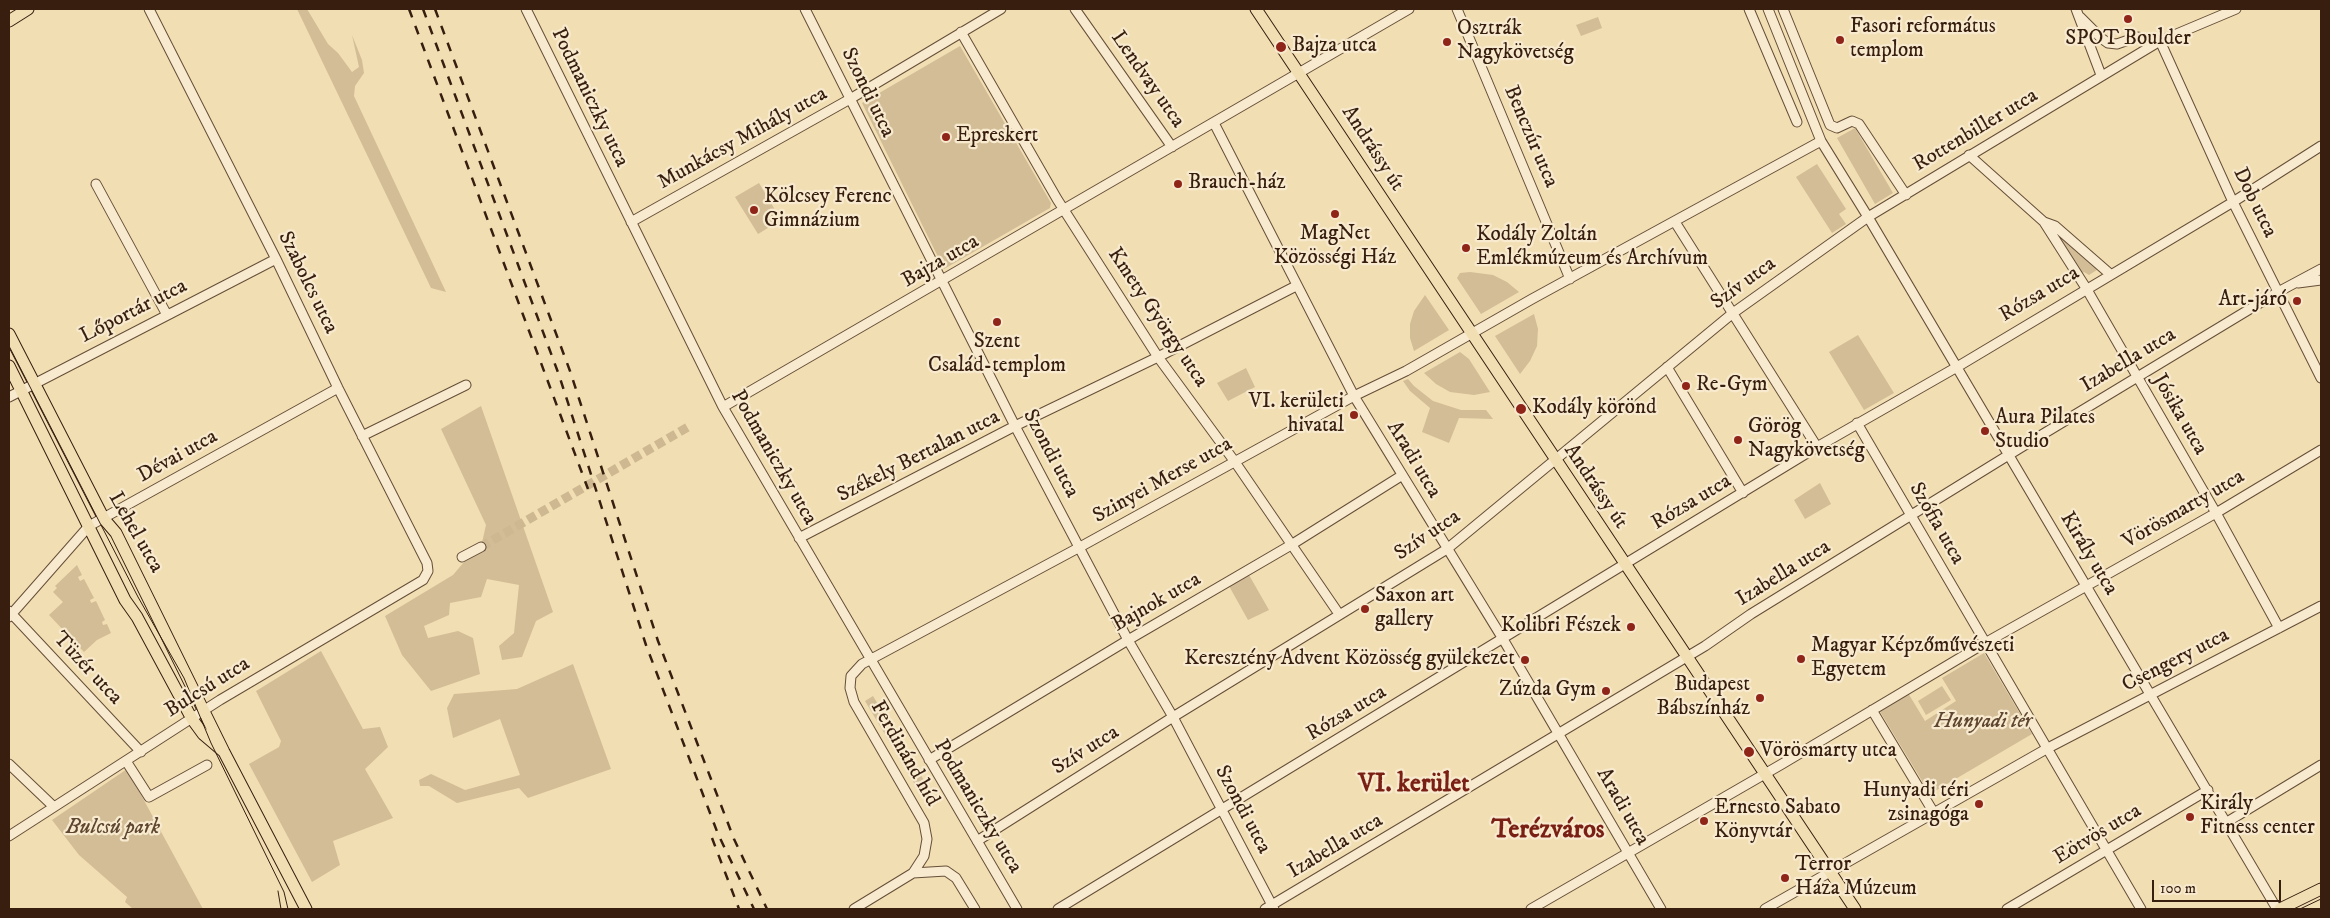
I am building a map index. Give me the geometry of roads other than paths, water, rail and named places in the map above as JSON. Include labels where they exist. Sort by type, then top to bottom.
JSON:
[{"type":"main road","points":[[9,21],[28,9]]},
{"type":"main road","name":"Andrássy út","points":[[1256,9],[1855,909]]},
{"type":"main road","name":"Lehel utca","points":[[9,334],[104,519],[116,533],[205,710],[224,752],[306,909]]},
{"type":"main road","name":"Lehel utca","points":[[9,366],[125,600],[137,617],[192,718],[210,740],[224,752]]},
{"type":"main road","points":[[2279,909],[2321,889]]},
{"type":"main road","points":[[298,893],[302,909]]},
{"type":"street","name":"Szabolcs utca","points":[[149,9],[427,563],[427,575]]},
{"type":"street","name":"Szondi utca","points":[[806,9],[941,282],[1015,426],[1128,640],[1173,717],[1222,810],[1270,908]]},
{"type":"street","name":"Munkácsy Mihály utca","points":[[631,222],[850,99],[1001,9]]},
{"type":"street","name":"Lendvay utca","points":[[1075,9],[1172,147]]},
{"type":"street","name":"Benczúr utca","points":[[1457,9],[1570,279]]},
{"type":"street","points":[[1749,9],[1797,122]]},
{"type":"street","name":"Király utca","points":[[1768,9],[1821,141],[1957,366],[2279,909]]},
{"type":"street","points":[[1783,9],[1830,125],[1837,128],[1852,121],[1859,124],[1906,195]]},
{"type":"street","points":[[2078,13],[2101,38],[2108,43],[2117,44],[2137,37],[2160,41],[2236,9]]},
{"type":"street","name":"Podmaniczky utca","points":[[529,10],[723,407],[1017,909]]},
{"type":"street","name":"Bajza utca","points":[[723,407],[1300,74],[1402,10]]},
{"type":"street","points":[[2078,13],[2101,75]]},
{"type":"street","name":"Kmety György utca","points":[[961,32],[1065,210],[1158,357],[1235,462],[1339,614]]},
{"type":"street","name":"Rottenbiller utca","points":[[1868,217],[2160,41]]},
{"type":"street","name":"Dob utca","points":[[2160,41],[2233,202],[2321,378]]},
{"type":"street","points":[[1784,92],[1799,86]]},
{"type":"street","name":"Aradi utca","points":[[1214,123],[1354,396],[1401,476],[1503,639],[1661,909]]},
{"type":"street","name":"Szinyei Merse utca","points":[[870,660],[1354,396],[1406,371],[1821,141]]},
{"type":"street","name":"Rózsa utca","points":[[1058,909],[1817,447],[2233,202],[2321,146]]},
{"type":"street","name":"Jósika utca","points":[[1969,155],[2044,222],[2086,288],[2216,513],[2279,628]]},
{"type":"street","points":[[96,184],[167,315]]},
{"type":"street","name":"Szív utca","points":[[977,841],[1173,717],[1447,549],[1733,313],[1868,217]]},
{"type":"street","points":[[1675,222],[1817,447]]},
{"type":"street","name":"Jósika utca","points":[[2044,222],[2055,226],[2110,274]]},
{"type":"street","name":"Lőportár utca","points":[[9,397],[276,259]]},
{"type":"street","name":"Izabella utca","points":[[1270,908],[1687,656],[2009,454],[2278,292],[2321,269]]},
{"type":"street","points":[[2293,284],[2321,280]]},
{"type":"street","name":"Székely Bertalan utca","points":[[799,538],[1015,426],[1158,357],[1296,286]]},
{"type":"street","points":[[1667,367],[1743,493]]},
{"type":"street","points":[[362,436],[466,385]]},
{"type":"street","name":"Dévai utca","points":[[10,614],[89,526],[338,388]]},
{"type":"street","name":"Szófia utca","points":[[1857,424],[1985,643]]},
{"type":"street","name":"Vörösmarty utca","points":[[1985,643],[2216,513],[2321,450]]},
{"type":"street","name":"Bajnok utca","points":[[929,760],[1128,640],[1291,545],[1401,476]]},
{"type":"street","points":[[462,557],[481,547]]},
{"type":"street","name":"Bulcsú utca","points":[[9,836],[192,718],[423,580],[427,575]]},
{"type":"street","name":"Csengery utca","points":[[2048,748],[2321,606]]},
{"type":"street","name":"Tüzér utca","points":[[10,614],[140,752]]},
{"type":"street","points":[[1532,909],[1766,774],[1985,643],[2141,909]]},
{"type":"street","name":"Ferdinánd híd","points":[[870,660],[853,671],[850,688],[854,702],[924,824],[927,839],[926,848],[912,874]]},
{"type":"street","points":[[1872,710],[1934,813]]},
{"type":"street","points":[[1765,909],[2048,748]]},
{"type":"street","points":[[126,761],[149,797],[207,765]]},
{"type":"street","points":[[9,764],[53,806]]},
{"type":"street","points":[[2227,822],[2321,765]]},
{"type":"street","name":"Eötvös utca","points":[[2007,909],[2208,790]]},
{"type":"street","points":[[854,909],[912,874],[946,871],[956,878],[975,909]]},
{"type":"tunnel","points":[[481,547],[688,427]]},
{"type":"tram line","points":[[9,346],[138,597],[184,678],[211,743],[284,892],[288,909]]},
{"type":"tram line","points":[[278,891],[281,909]]},
{"type":"tram line","points":[[2300,909],[2321,899]]},
{"type":"railway","points":[[409,9],[588,489]]},
{"type":"railway","points":[[423,9],[559,375],[646,645],[718,834],[754,909]]},
{"type":"railway","points":[[435,9],[570,371],[658,641],[734,839],[767,909]]},
{"type":"railway","points":[[712,838],[739,909]]},
{"type":"place","name":"SPOT Boulder","points":[[2128,19]]},
{"type":"place","name":"Fasori református templom","points":[[1840,40]]},
{"type":"place","name":"Osztrák Nagykövetség","points":[[1447,42]]},
{"type":"place","name":"Bajza utca","points":[[1281,47]]},
{"type":"place","name":"Epreskert","points":[[946,137]]},
{"type":"place","name":"Brauch-ház","points":[[1178,184]]},
{"type":"place","name":"Kölcsey Ferenc Gimnázium","points":[[754,210]]},
{"type":"place","name":"MagNet Közösségi Ház","points":[[1335,214]]},
{"type":"place","name":"Kodály Zoltán Emlékmúzeum és Archívum","points":[[1466,248]]},
{"type":"place","name":"Art-járó","points":[[2297,301]]},
{"type":"place","name":"Szent Család-templom","points":[[997,322]]},
{"type":"place","name":"Re-Gym","points":[[1686,386]]},
{"type":"place","name":"Kodály körönd","points":[[1521,409]]},
{"type":"place","name":"VI. kerületi hivatal","points":[[1354,415]]},
{"type":"place","name":"Aura Pilates Studio","points":[[1985,431]]},
{"type":"place","name":"Görög Nagykövetség","points":[[1738,440]]},
{"type":"place","name":"Saxon art gallery","points":[[1365,609]]},
{"type":"place","name":"Kolibri Fészek","points":[[1631,627]]},
{"type":"place","name":"Magyar Képzőművészeti Egyetem","points":[[1801,659]]},
{"type":"place","name":"Keresztény Advent Közösség gyülekezet","points":[[1525,660]]},
{"type":"place","name":"Zúzda Gym","points":[[1606,691]]},
{"type":"place","name":"Budapest Bábszínház","points":[[1760,698]]},
{"type":"place","name":"Vörösmarty utca","points":[[1749,752]]},
{"type":"place","name":"Hunyadi téri zsinagóga","points":[[1979,804]]},
{"type":"place","name":"Király Fitness center","points":[[2190,817]]},
{"type":"place","name":"Ernesto Sabato Könyvtár","points":[[1704,821]]},
{"type":"place","name":"Terror Háza Múzeum","points":[[1785,878]]},
{"type":"district","name":"VI. kerület","points":[[1414,786]]},
{"type":"district","name":"Terézváros","points":[[1548,832]]},
{"type":"park label","name":"Hunyadi tér","points":[[1983,723]]},
{"type":"park label","name":"Bulcsú park","points":[[113,829]]}]
